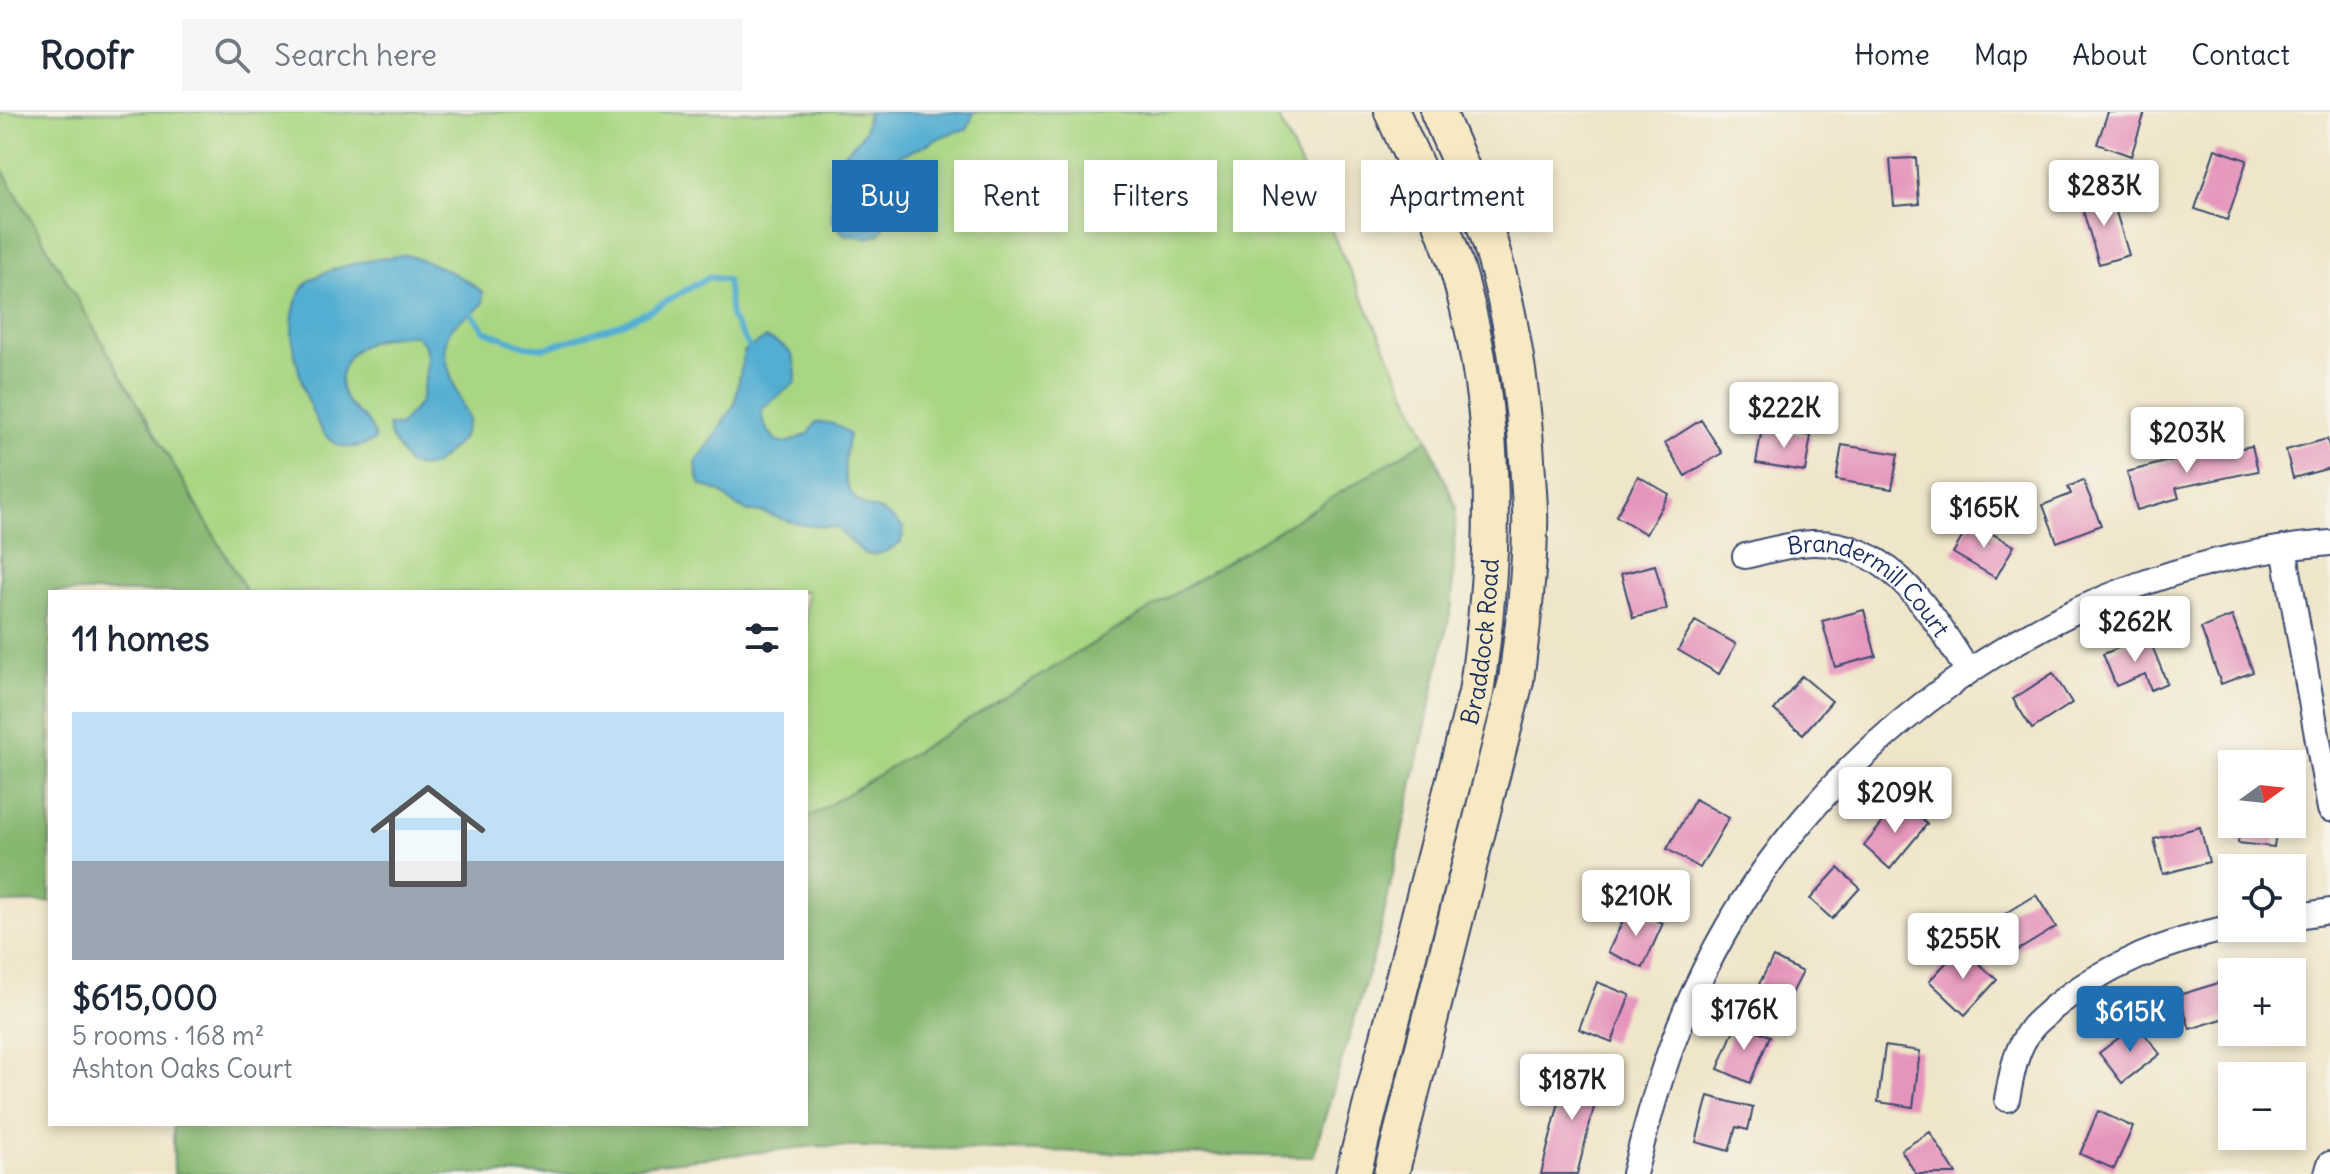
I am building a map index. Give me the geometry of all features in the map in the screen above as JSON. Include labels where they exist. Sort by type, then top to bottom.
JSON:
[{"type":"main road","name":"Braddock Road","points":[[1353,1174],[1476,693],[1485,634],[1492,522],[1491,470],[1483,385],[1460,280],[1434,209],[1392,112]]},
{"type":"main road","name":"Braddock Road","points":[[1391,1174],[1516,681],[1531,529],[1519,375],[1503,295],[1487,236],[1438,112]]},
{"type":"street","name":"Brandermill Court","points":[[1745,556],[1814,543],[1845,547],[1872,558],[1885,565],[1912,590],[1968,671]]},
{"type":"street","points":[[1634,1174],[1665,1063],[1695,989],[1733,918],[1780,848],[1837,782],[1909,715],[1968,671],[2040,629],[2127,590],[2211,563],[2284,548],[2330,543]]},
{"type":"street","points":[[2284,548],[2330,809]]},
{"type":"street","points":[[2306,915],[2330,911]]},
{"type":"street","points":[[2007,1099],[2014,1061],[2030,1030],[2066,998],[2105,972],[2147,952],[2218,930]]},
{"type":"street","points":[[2327,1174],[2330,1164]]},
{"type":"green space","points":[[0,112],[1276,112],[1298,160],[1233,160],[1233,232],[1332,232],[1428,439],[808,818],[808,590],[246,590],[0,166]]},
{"type":"green space","points":[[0,166],[246,590],[48,590],[48,902],[0,903]]},
{"type":"green space","points":[[1428,439],[1456,507],[1452,605],[1379,937],[1313,1157],[815,1146],[597,1170],[596,1174],[174,1174],[173,1126],[808,1126],[808,815],[809,817]]},
{"type":"water","points":[[868,112],[974,112],[967,130],[948,134],[890,160],[842,160],[844,153],[865,130]]},
{"type":"water","points":[[842,232],[881,232],[868,238]]},
{"type":"water","points":[[406,255],[446,270],[483,292],[483,304],[455,325],[447,337],[450,373],[469,419],[462,439],[433,466],[408,464],[390,436],[388,425],[399,426],[420,403],[427,359],[425,346],[416,335],[392,336],[369,342],[350,356],[344,365],[341,380],[344,395],[368,422],[375,440],[350,447],[334,443],[318,424],[299,374],[293,342],[295,306],[306,284],[325,273],[353,264]]},
{"type":"water","points":[[766,338],[791,353],[796,382],[763,408],[765,426],[777,441],[786,443],[809,434],[815,423],[834,424],[845,431],[849,435],[845,462],[848,488],[862,504],[886,514],[904,528],[901,542],[892,548],[879,554],[865,554],[835,527],[810,526],[762,512],[749,512],[735,505],[721,492],[701,485],[696,462],[735,403],[744,351]]},
{"type":"building","points":[[2108,112],[2145,112],[2131,156],[2097,144]]},
{"type":"building","points":[[2215,149],[2247,160],[2227,220],[2195,209]]},
{"type":"building","points":[[1916,158],[1919,204],[1894,206],[1890,159]]},
{"type":"building","points":[[2110,192],[2129,255],[2099,264],[2080,201]]},
{"type":"building","points":[[1701,420],[1722,453],[1685,476],[1665,443]]},
{"type":"building","points":[[1762,428],[1811,436],[1805,471],[1756,463]]},
{"type":"building","points":[[2327,439],[2330,468],[2293,478],[2286,450]]},
{"type":"building","points":[[1842,445],[1898,454],[1892,489],[1836,480]]},
{"type":"building","points":[[2252,446],[2258,471],[2176,488],[2179,498],[2137,510],[2127,472]]},
{"type":"building","points":[[1638,476],[1669,494],[1646,534],[1616,516]]},
{"type":"building","points":[[2083,480],[2101,525],[2057,542],[2043,505],[2071,494],[2068,487]]},
{"type":"building","points":[[1971,522],[2014,546],[1996,578],[1953,553]]},
{"type":"building","points":[[1655,565],[1667,609],[1633,618],[1621,574]]},
{"type":"building","points":[[1864,610],[1876,656],[1835,667],[1822,621]]},
{"type":"building","points":[[2232,616],[2253,672],[2221,684],[2201,628]]},
{"type":"building","points":[[1695,621],[1736,644],[1719,674],[1678,650]]},
{"type":"building","points":[[2148,636],[2167,683],[2151,690],[2145,674],[2116,686],[2103,654]]},
{"type":"building","points":[[2053,673],[2072,703],[2032,729],[2013,699]]},
{"type":"building","points":[[1802,676],[1832,701],[1803,734],[1774,710]]},
{"type":"building","points":[[1695,799],[1729,818],[1700,868],[1667,849]]},
{"type":"building","points":[[1900,801],[1927,824],[1890,869],[1864,846]]},
{"type":"building","points":[[2200,827],[2209,862],[2163,874],[2154,839]]},
{"type":"building","points":[[2239,838],[2275,838],[2274,847],[2238,843]]},
{"type":"building","points":[[1838,868],[1860,888],[1832,919],[1810,899]]},
{"type":"building","points":[[2036,895],[2056,927],[2017,951],[1997,919]]},
{"type":"building","points":[[1629,908],[1663,923],[1643,968],[1608,952]]},
{"type":"building","points":[[1961,947],[1997,980],[1965,1015],[1929,981]]},
{"type":"building","points":[[1773,957],[1802,972],[1784,1007],[1755,992]]},
{"type":"building","points":[[1597,982],[1630,995],[1612,1042],[1579,1029]]},
{"type":"building","points":[[2218,983],[2218,1020],[2190,1029],[2179,995]]},
{"type":"building","points":[[1737,1022],[1770,1036],[1750,1083],[1718,1069]]},
{"type":"building","points":[[2137,1024],[2160,1054],[2122,1083],[2099,1053]]},
{"type":"building","points":[[1885,1046],[1920,1051],[1913,1107],[1878,1102]]},
{"type":"building","points":[[1568,1066],[1602,1075],[1584,1147],[1577,1174],[1541,1174]]},
{"type":"building","points":[[1708,1096],[1753,1108],[1748,1130],[1736,1127],[1729,1151],[1696,1142]]},
{"type":"building","points":[[2098,1111],[2133,1127],[2114,1169],[2080,1154]]},
{"type":"building","points":[[1930,1132],[1956,1174],[1916,1174],[1901,1150]]},
{"type":"waterway","points":[[472,314],[485,331],[525,346],[545,348],[621,324],[709,277],[727,280],[731,318],[750,348]]}]
